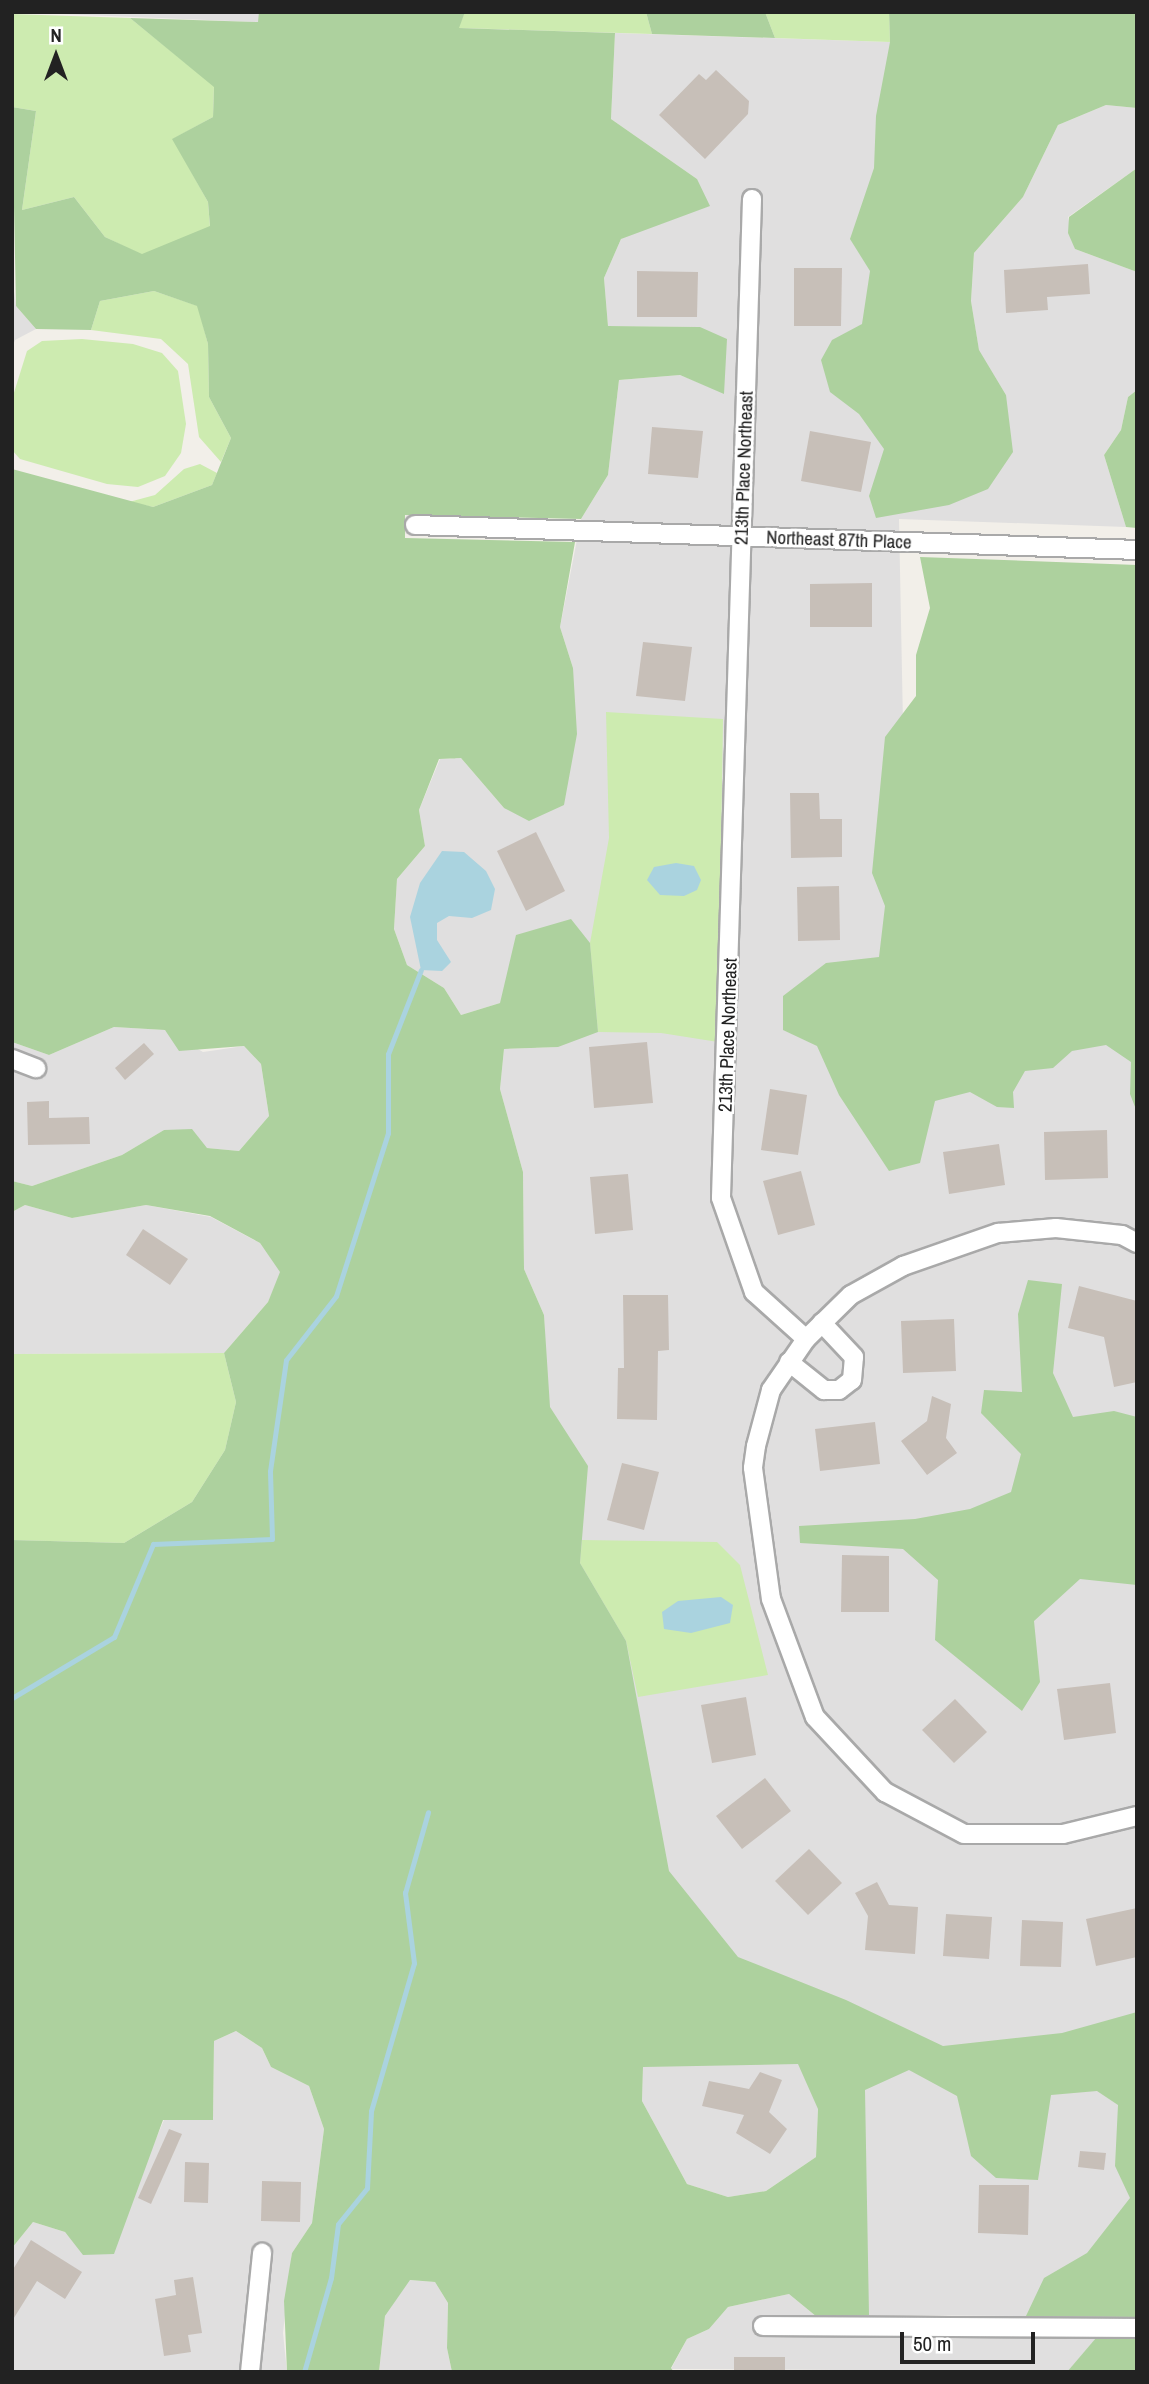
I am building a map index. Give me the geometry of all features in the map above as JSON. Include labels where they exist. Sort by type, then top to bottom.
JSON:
[{"type":"street","name":"213th Place Northeast","points":[[752,199],[721,1198],[754,1292],[806,1339]]},
{"type":"street","name":"Northeast 87th Place","points":[[415,525],[1137,550]]},
{"type":"street","points":[[12,1059],[36,1068]]},
{"type":"street","points":[[1137,1243],[1122,1235],[1068,1229],[998,1233],[903,1266],[850,1296],[806,1339],[771,1390],[753,1468],[771,1599],[815,1717],[885,1792],[964,1834],[1063,1834],[1137,1816]]},
{"type":"street","points":[[789,1362],[824,1390],[839,1390],[852,1380],[854,1357],[822,1323]]},
{"type":"street","points":[[250,2372],[262,2253]]},
{"type":"street","points":[[763,2326],[1137,2328]]},
{"type":"shaded area","points":[[12,12],[259,12],[259,22]]},
{"type":"shaded area","points":[[615,33],[890,42],[899,513],[1006,395],[979,351],[971,301],[974,253],[1023,197],[1058,125],[1106,105],[1137,108],[1137,168],[1068,217],[1075,249],[1137,272],[1137,390],[1128,397],[1121,430],[1104,455],[1126,527],[899,519],[909,1030],[1137,1025],[1137,2317],[870,2315],[869,2336],[1137,2338],[1137,2372],[671,2369],[687,2339],[709,2329],[728,2307],[789,2294],[817,2317],[818,2109],[816,2157],[766,2191],[728,2197],[687,2184],[642,2101],[643,2067],[561,1726],[544,1315],[524,1269],[523,1172],[500,1089],[504,1049],[557,1047],[500,1003],[461,1015],[444,988],[407,965],[394,929],[397,879],[425,846],[419,810],[440,759],[461,758],[504,808],[573,668],[560,627],[581,519],[608,475],[619,380],[680,375],[724,393],[700,327],[608,326],[604,278],[621,239],[697,179],[611,119]]},
{"type":"shaded area","points":[[12,277],[16,306],[36,329],[15,340],[12,348]]},
{"type":"shaded area","points":[[114,1027],[165,1030],[203,1052],[244,1046],[261,1064],[269,1116],[239,1151],[207,1148],[164,1130],[122,1155],[32,1186],[12,1181],[12,1042],[49,1055]]},
{"type":"shaded area","points":[[25,1205],[72,1218],[146,1205],[211,1217],[260,1243],[281,1272],[268,1302],[224,1353],[12,1354],[12,1212]]},
{"type":"shaded area","points":[[236,2031],[262,2048],[271,2067],[309,2086],[324,2129],[312,2223],[292,2253],[283,2333],[287,2372],[12,2372],[12,2248],[33,2222],[65,2232],[84,2255],[152,2148],[164,2120],[213,2120],[214,2041]]},
{"type":"shaded area","points":[[409,2280],[435,2282],[448,2303],[447,2348],[452,2372],[379,2372],[385,2316]]},
{"type":"green space","points":[[259,12],[465,12],[459,28],[615,33],[611,119],[697,179],[710,206],[621,239],[604,278],[608,326],[700,327],[727,339],[724,394],[680,375],[619,380],[608,475],[581,519],[405,515],[405,538],[575,542],[560,627],[573,668],[577,734],[564,805],[529,821],[504,808],[461,758],[439,759],[419,810],[425,846],[397,879],[394,929],[407,965],[444,988],[461,1015],[500,1003],[516,935],[571,919],[590,943],[598,1032],[558,1047],[504,1049],[500,1089],[523,1172],[524,1269],[544,1315],[550,1407],[588,1466],[580,1563],[626,1641],[669,1871],[738,1957],[846,2000],[943,2046],[1062,2033],[1137,2012],[1137,2317],[1026,2316],[1044,2278],[1087,2253],[1130,2198],[1115,2166],[1118,2105],[1097,2091],[1051,2095],[1038,2180],[996,2178],[971,2156],[957,2096],[909,2070],[865,2090],[869,2315],[817,2317],[789,2294],[728,2307],[709,2329],[687,2339],[671,2368],[674,2372],[452,2372],[447,2348],[448,2303],[435,2282],[410,2280],[385,2316],[379,2372],[287,2372],[284,2301],[292,2253],[312,2223],[324,2129],[309,2086],[271,2067],[262,2048],[236,2031],[214,2041],[213,2120],[163,2120],[114,2254],[83,2255],[65,2232],[33,2222],[12,2248],[12,1540],[124,1543],[192,1502],[225,1450],[236,1402],[224,1353],[268,1302],[280,1272],[260,1243],[210,1216],[146,1205],[72,1218],[25,1205],[12,1212],[12,1181],[32,1186],[122,1155],[164,1130],[192,1129],[207,1148],[239,1151],[269,1116],[261,1064],[244,1046],[179,1051],[165,1030],[114,1027],[49,1055],[12,1042],[12,469],[153,507],[212,485],[231,438],[209,397],[208,344],[197,306],[154,291],[100,301],[91,330],[36,329],[16,306],[12,107],[36,111],[22,210],[74,197],[105,237],[142,254],[210,226],[208,202],[172,139],[213,117],[214,87],[130,18],[258,22]],"holes":[[[798,2064],[818,2109],[816,2157],[766,2191],[728,2197],[687,2184],[642,2101],[643,2067]]]},
{"type":"green space","points":[[465,12],[646,12],[652,34],[458,28]]},
{"type":"green space","points":[[646,12],[765,12],[775,38],[652,34]]},
{"type":"green space","points":[[765,12],[889,12],[890,42],[775,38]]},
{"type":"green space","points":[[889,12],[1137,12],[1137,108],[1106,105],[1058,125],[1023,197],[974,253],[971,301],[979,350],[1006,395],[1013,452],[988,489],[949,505],[876,518],[869,496],[884,449],[859,414],[830,392],[821,360],[832,340],[862,324],[870,271],[850,239],[874,168],[876,116],[890,42]]},
{"type":"green space","points":[[12,14],[130,18],[214,86],[213,117],[173,139],[208,202],[210,227],[142,255],[105,237],[74,197],[22,210],[36,111],[12,107]]},
{"type":"green space","points":[[1137,168],[1137,272],[1075,249],[1068,233],[1069,217]]},
{"type":"green space","points":[[154,291],[198,306],[208,344],[209,397],[231,438],[221,462],[199,437],[188,364],[161,339],[91,330],[100,301]]},
{"type":"green space","points":[[82,339],[133,344],[162,353],[178,371],[186,424],[181,453],[165,476],[138,487],[107,484],[20,459],[12,450],[12,399],[27,351],[42,341]]},
{"type":"green space","points":[[1137,390],[1137,528],[1126,527],[1104,455],[1121,430],[1128,397]]},
{"type":"green space","points":[[200,464],[217,473],[212,485],[153,507],[129,502],[155,495],[184,469]]},
{"type":"green space","points":[[920,557],[1137,565],[1137,1112],[1130,1094],[1131,1062],[1106,1045],[1072,1051],[1053,1068],[1025,1071],[1013,1092],[1014,1108],[997,1107],[970,1092],[935,1101],[920,1163],[889,1171],[839,1095],[817,1046],[783,1030],[783,996],[826,963],[879,957],[885,906],[872,873],[885,737],[916,696],[916,655],[930,608]]},
{"type":"green space","points":[[606,712],[723,719],[718,1042],[661,1033],[598,1032],[590,943],[609,838]]},
{"type":"green space","points":[[1028,1280],[1062,1284],[1053,1373],[1073,1417],[1114,1411],[1137,1417],[1137,1585],[1080,1579],[1034,1621],[1040,1682],[1022,1711],[935,1640],[938,1580],[903,1549],[800,1543],[799,1526],[915,1519],[970,1509],[1011,1492],[1021,1454],[981,1413],[984,1390],[1022,1392],[1018,1314]]},
{"type":"green space","points":[[224,1353],[236,1402],[225,1450],[192,1502],[124,1543],[12,1540],[12,1354]]},
{"type":"green space","points":[[582,1540],[717,1542],[740,1565],[768,1675],[638,1697],[626,1641],[580,1563]]},
{"type":"green space","points":[[1096,2338],[1137,2338],[1137,2372],[1067,2372]]},
{"type":"water","points":[[442,851],[464,852],[486,871],[495,889],[491,910],[472,918],[449,916],[437,923],[437,940],[451,962],[442,971],[421,970],[410,917],[420,883]]},
{"type":"water","points":[[676,863],[694,866],[701,880],[697,890],[684,896],[660,895],[647,880],[654,867]]},
{"type":"water","points":[[721,1597],[733,1605],[730,1623],[691,1633],[664,1629],[662,1612],[678,1601]]},
{"type":"building","points":[[716,70],[749,101],[748,114],[705,159],[659,115],[699,74],[706,80]]},
{"type":"building","points":[[1088,264],[1090,294],[1047,297],[1048,310],[1006,313],[1004,270]]},
{"type":"building","points":[[794,268],[842,268],[841,326],[794,326]]},
{"type":"building","points":[[637,271],[698,272],[697,317],[637,317]]},
{"type":"building","points":[[652,427],[703,431],[698,478],[648,474]]},
{"type":"building","points":[[810,431],[871,442],[861,492],[801,481]]},
{"type":"building","points":[[872,583],[872,627],[810,627],[810,584]]},
{"type":"building","points":[[643,642],[692,647],[685,701],[636,696]]},
{"type":"building","points":[[790,793],[819,793],[820,819],[842,819],[842,857],[791,858]]},
{"type":"building","points":[[536,832],[565,891],[526,911],[497,851]]},
{"type":"building","points":[[839,886],[840,940],[798,941],[797,887]]},
{"type":"building","points":[[647,1042],[653,1103],[594,1108],[589,1047]]},
{"type":"building","points":[[144,1043],[154,1054],[125,1080],[115,1068]]},
{"type":"building","points":[[770,1089],[807,1095],[798,1155],[761,1150]]},
{"type":"building","points":[[49,1101],[49,1118],[89,1117],[90,1144],[28,1145],[27,1102]]},
{"type":"building","points":[[1107,1130],[1108,1178],[1045,1180],[1044,1132]]},
{"type":"building","points":[[999,1144],[1005,1185],[949,1194],[943,1152]]},
{"type":"building","points":[[801,1171],[815,1225],[778,1235],[763,1181]]},
{"type":"building","points":[[628,1174],[633,1230],[595,1234],[590,1177]]},
{"type":"building","points":[[143,1229],[188,1259],[170,1285],[126,1255]]},
{"type":"building","points":[[1079,1286],[1137,1301],[1137,1382],[1114,1387],[1104,1337],[1068,1328]]},
{"type":"building","points":[[623,1295],[668,1295],[669,1350],[658,1351],[657,1420],[617,1419],[618,1368],[624,1368]]},
{"type":"building","points":[[954,1319],[956,1371],[903,1373],[901,1321]]},
{"type":"building","points":[[932,1396],[951,1404],[946,1438],[957,1453],[927,1475],[901,1441],[927,1421]]},
{"type":"building","points":[[875,1422],[880,1464],[820,1471],[815,1429]]},
{"type":"building","points":[[622,1463],[659,1472],[644,1530],[607,1520]]},
{"type":"building","points":[[842,1555],[889,1556],[889,1612],[841,1612]]},
{"type":"building","points":[[1110,1683],[1116,1733],[1064,1740],[1057,1689]]},
{"type":"building","points":[[746,1697],[756,1755],[712,1763],[701,1705]]},
{"type":"building","points":[[955,1699],[987,1732],[954,1763],[922,1730]]},
{"type":"building","points":[[765,1778],[791,1811],[742,1849],[716,1816]]},
{"type":"building","points":[[809,1849],[842,1883],[808,1915],[775,1881]]},
{"type":"building","points":[[877,1882],[889,1905],[918,1907],[915,1954],[865,1950],[868,1916],[855,1893]]},
{"type":"building","points":[[1137,1908],[1137,1957],[1096,1966],[1086,1919]]},
{"type":"building","points":[[946,1914],[992,1917],[989,1959],[943,1956]]},
{"type":"building","points":[[1022,1920],[1063,1922],[1061,1967],[1020,1966]]},
{"type":"building","points":[[760,2072],[782,2080],[769,2112],[787,2129],[770,2154],[736,2133],[744,2115],[702,2106],[709,2081],[749,2089]]},
{"type":"building","points":[[169,2129],[182,2134],[151,2204],[138,2198]]},
{"type":"building","points":[[1080,2151],[1106,2153],[1104,2170],[1078,2167]]},
{"type":"building","points":[[185,2162],[209,2163],[208,2203],[184,2202]]},
{"type":"building","points":[[262,2181],[301,2182],[300,2222],[261,2221]]},
{"type":"building","points":[[979,2185],[1029,2185],[1028,2235],[978,2233]]},
{"type":"building","points":[[31,2240],[82,2272],[65,2299],[37,2281],[12,2321],[12,2271]]},
{"type":"building","points":[[193,2277],[202,2333],[188,2335],[191,2352],[164,2356],[155,2299],[176,2295],[174,2280]]},
{"type":"building","points":[[734,2357],[785,2357],[785,2372],[734,2372]]},
{"type":"waterway","points":[[12,1698],[114,1637],[153,1544],[272,1539],[270,1471],[286,1360],[336,1296],[388,1133],[388,1054],[421,970]]},
{"type":"waterway","points":[[304,2372],[331,2278],[338,2224],[367,2188],[371,2111],[414,1963],[405,1893],[428,1812]]}]
